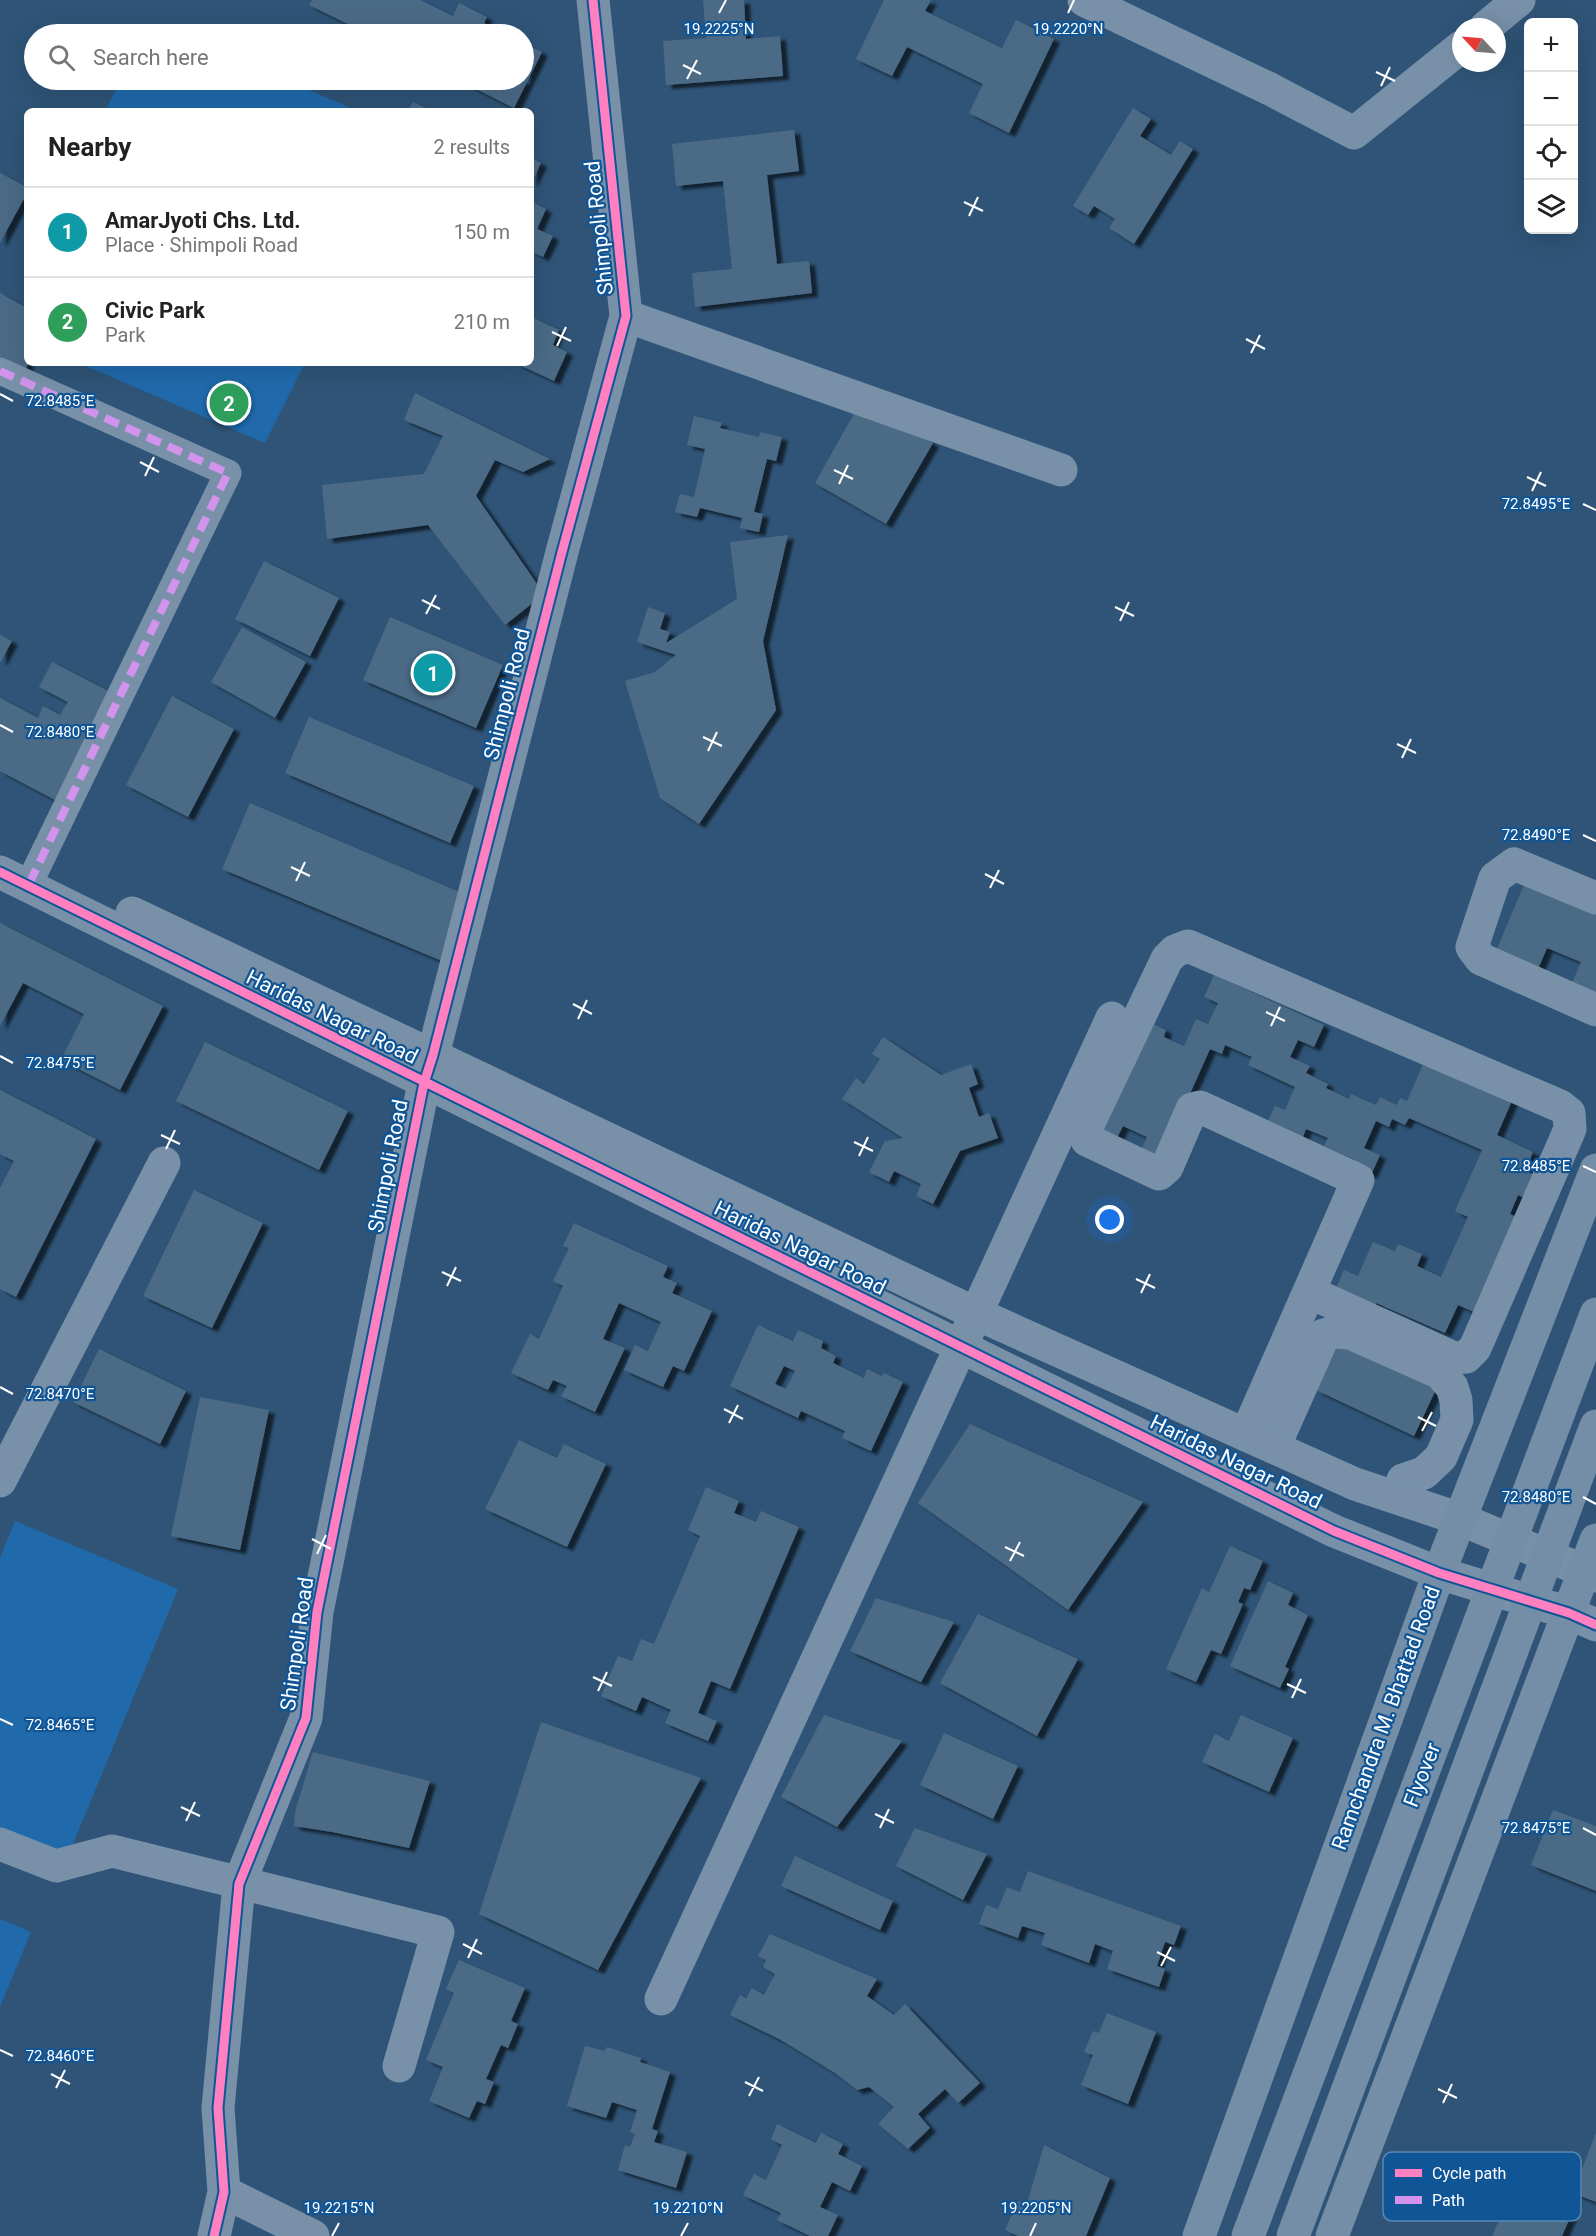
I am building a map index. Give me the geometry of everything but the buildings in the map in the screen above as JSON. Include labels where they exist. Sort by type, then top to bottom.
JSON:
[{"type":"main road","name":"Ramchandra M. Bhattad Road","points":[[1199,2236],[1439,1573],[1596,1170]]},
{"type":"main road","name":"Flyover","points":[[1248,2236],[1596,1314]]},
{"type":"main road","name":"Flyover","points":[[1293,2236],[1596,1426]]},
{"type":"main road","points":[[1332,2236],[1582,1619],[1596,1540]]},
{"type":"street","name":"Shimpoli Road","points":[[214,2236],[224,2192],[218,2108],[239,1884],[306,1718],[317,1612],[428,1069],[562,552],[626,316],[593,0]]},
{"type":"street","points":[[1084,0],[1270,89],[1354,133],[1452,54]]},
{"type":"street","points":[[1497,18],[1519,0]]},
{"type":"street","points":[[626,316],[1061,470]]},
{"type":"street","points":[[0,371],[228,473],[21,875]]},
{"type":"street","name":"Haridas Nagar Road","points":[[0,850],[21,875],[428,1069],[1355,1484],[1460,1519],[1590,1574]]},
{"type":"street","points":[[1596,898],[1514,864],[1495,878],[1472,947],[1481,959],[1596,1010]]},
{"type":"street","points":[[1260,1441],[1309,1292],[1358,1180],[1200,1107],[1192,1109],[1167,1167],[1159,1174],[1087,1140],[1085,1131],[1167,959],[1175,951],[1188,946],[1560,1106],[1569,1113],[1570,1129],[1475,1348],[1466,1357],[1454,1358],[1309,1292]]},
{"type":"street","points":[[661,1999],[1112,1018]]},
{"type":"street","name":"Haridas Nagar Road","points":[[428,1069],[961,1347],[1334,1531],[1439,1573],[1582,1619]]},
{"type":"street","points":[[0,1481],[164,1163]]},
{"type":"street","points":[[1260,1441],[1324,1335],[1335,1332],[1350,1333],[1440,1373],[1452,1387],[1456,1400],[1457,1420],[1441,1457],[1424,1473],[1403,1480]]},
{"type":"street","points":[[0,1844],[56,1866],[112,1851],[438,1932],[399,2066]]},
{"type":"street","points":[[224,2192],[313,2236]]},
{"type":"shaded area","points":[[116,90],[309,90],[349,107],[349,108],[107,108]]},
{"type":"shaded area","points":[[86,366],[304,366],[265,443]]},
{"type":"shaded area","points":[[15,1521],[178,1589],[66,1861],[0,1833],[0,1558]]},
{"type":"shaded area","points":[[0,1919],[31,1932],[0,2007]]},
{"type":"marked path","points":[[0,371],[228,473],[28,886]]},
{"type":"cycle path","points":[[214,2236],[224,2192],[218,2108],[239,1884],[306,1718],[317,1612],[424,1083],[626,316],[593,0]]},
{"type":"cycle path","points":[[0,872],[1334,1531],[1439,1573],[1569,1613],[1596,1625]]},
{"type":"place","name":"Civic Park","points":[[229,403]]},
{"type":"place","name":"AmarJyoti Chs. Ltd.","points":[[433,673]]}]
